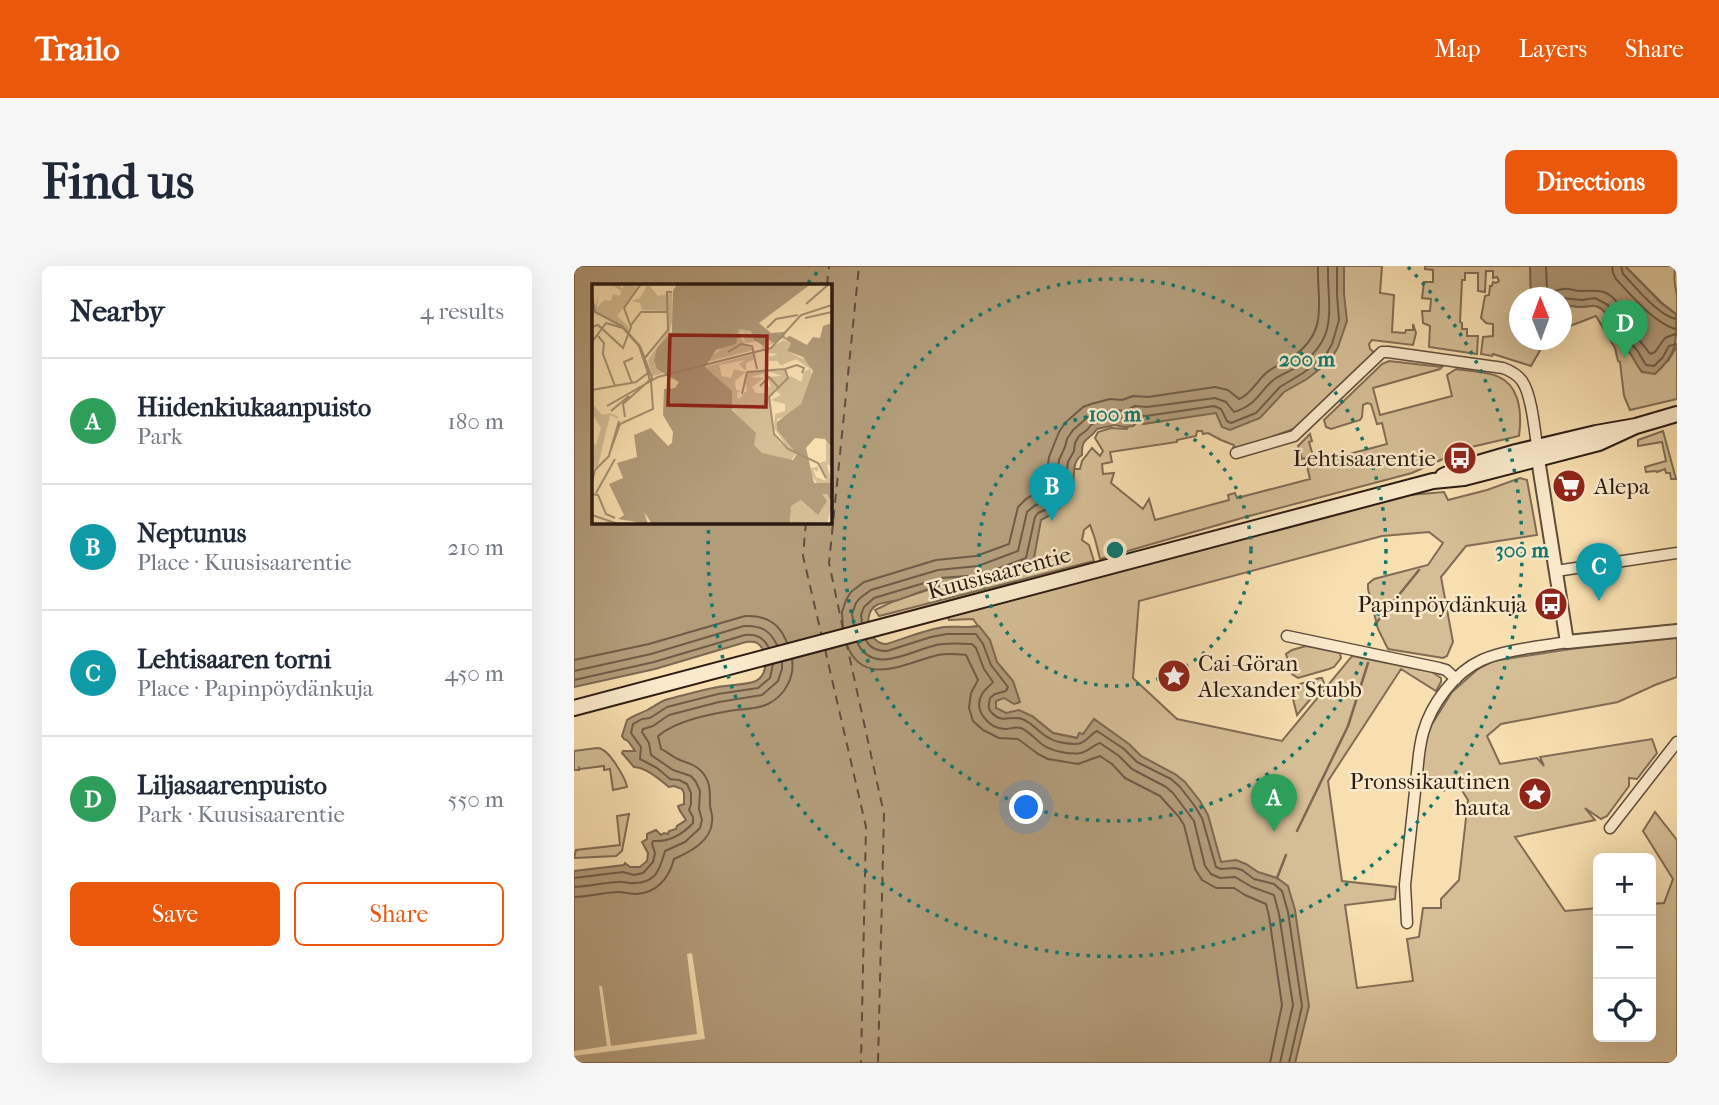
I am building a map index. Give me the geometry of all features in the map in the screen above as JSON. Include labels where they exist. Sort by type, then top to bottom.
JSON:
[{"type":"main road","name":"Kuusisaarentie","points":[[575,709],[1433,481],[1464,478],[1596,433],[1636,426],[1677,414]]},
{"type":"street","points":[[1236,453],[1294,436],[1382,352],[1503,368],[1513,372],[1526,387],[1535,426],[1567,642]]},
{"type":"street","points":[[1556,571],[1677,553]]},
{"type":"street","points":[[1407,923],[1405,886],[1422,734],[1438,701],[1456,678],[1471,666],[1488,658],[1567,642],[1677,631]]},
{"type":"street","points":[[1287,636],[1439,668],[1450,672],[1456,678]]},
{"type":"street","points":[[1609,828],[1677,742]]},
{"type":"shaded area","points":[[1308,266],[1382,266],[1380,293],[1394,295],[1392,332],[1405,333],[1406,330],[1413,330],[1413,324],[1416,333],[1413,345],[1372,340],[1370,349],[1375,353],[1308,418],[1293,429],[1232,452],[1234,445],[1197,431],[1196,436],[1177,442],[1110,452],[1112,462],[1102,464],[1103,474],[1114,473],[1111,483],[1143,509],[1149,499],[1155,520],[1229,500],[1228,495],[1235,493],[1237,498],[1310,479],[1305,458],[1302,459],[1298,446],[1310,434],[1312,441],[1309,442],[1315,463],[1387,444],[1382,423],[1377,424],[1371,404],[1363,405],[1360,420],[1331,429],[1326,427],[1324,420],[1382,364],[1389,361],[1442,367],[1373,388],[1380,415],[1452,396],[1447,375],[1456,369],[1492,374],[1507,382],[1517,398],[1520,412],[1519,436],[1467,448],[1412,473],[1100,559],[1090,525],[1084,530],[1082,540],[1089,545],[1094,561],[879,616],[875,610],[894,601],[943,585],[982,582],[1007,556],[1075,464],[1074,469],[1080,469],[1082,461],[1092,448],[1100,456],[1103,451],[1095,438],[1098,432],[1111,428],[1127,429],[1137,422],[1143,424],[1163,421]]},
{"type":"shaded area","points":[[1425,266],[1530,266],[1531,287],[1509,287],[1509,350],[1540,350],[1531,366],[1493,354],[1481,354],[1483,337],[1493,336],[1493,324],[1486,323],[1481,318],[1485,296],[1489,295],[1493,282],[1499,281],[1497,277],[1493,278],[1493,271],[1486,271],[1485,292],[1478,291],[1478,273],[1465,273],[1465,280],[1462,280],[1460,322],[1462,329],[1467,329],[1467,336],[1478,336],[1477,354],[1429,347],[1430,326],[1423,323],[1422,311],[1430,311],[1431,299],[1422,298],[1424,282],[1433,282],[1433,270],[1425,269]]},
{"type":"shaded area","points":[[1625,266],[1676,266],[1674,277],[1677,320],[1676,314]]},
{"type":"shaded area","points":[[1594,305],[1604,310],[1606,322],[1615,337],[1632,355],[1642,372],[1668,361],[1677,346],[1677,399],[1630,410],[1624,396],[1620,362],[1615,348],[1596,316],[1572,325],[1572,306]]},
{"type":"shaded area","points":[[1663,431],[1676,479],[1671,479],[1670,473],[1666,473],[1665,469],[1646,472],[1645,467],[1666,461],[1662,442],[1638,446],[1638,440]]},
{"type":"shaded area","points":[[1520,478],[1527,480],[1537,535],[1466,546],[1441,577],[1453,642],[1447,656],[1443,658],[1388,649],[1378,629],[1368,589],[1368,584],[1374,579],[1428,565],[1443,543],[1429,532],[1382,536],[1139,601],[1133,678],[1177,719],[1282,741],[1352,656],[1432,672],[1441,678],[1436,691],[1401,669],[1328,781],[1342,881],[1396,887],[1395,899],[1345,905],[1357,988],[1413,981],[1407,939],[1419,937],[1423,908],[1441,908],[1441,899],[1459,880],[1468,800],[1456,781],[1421,778],[1429,729],[1452,692],[1478,669],[1493,661],[1677,635],[1677,677],[1618,702],[1501,724],[1487,736],[1500,764],[1537,758],[1544,766],[1540,757],[1652,739],[1657,753],[1637,779],[1629,778],[1629,786],[1607,816],[1601,819],[1585,808],[1595,820],[1515,837],[1565,911],[1593,908],[1593,1042],[1656,1042],[1656,904],[1664,903],[1673,879],[1643,831],[1655,812],[1677,840],[1677,1063],[1263,1063],[1205,871],[1083,735],[1078,738],[1053,733],[1032,716],[1006,714],[995,707],[945,631],[947,627],[978,626],[973,619],[949,620],[947,615],[1409,495],[1444,492],[1448,500]]},
{"type":"shaded area","points":[[1306,646],[1340,653],[1341,658],[1334,667],[1298,678],[1292,674],[1286,654]]},
{"type":"shaded area","points":[[1320,678],[1324,683],[1297,715],[1290,687]]},
{"type":"shaded area","points":[[597,748],[606,752],[614,761],[627,787],[613,790],[610,769],[604,770],[604,766],[574,770],[574,751]]},
{"type":"shaded area","points":[[629,814],[622,851],[616,856],[574,858],[576,850],[620,845],[617,816]]},
{"type":"water","points":[[579,266],[1344,266],[1347,321],[1338,347],[1330,361],[1284,392],[1260,418],[1230,430],[1222,427],[1216,413],[1097,429],[1083,445],[1082,455],[1074,468],[1071,493],[1058,509],[1041,520],[1033,563],[989,579],[939,586],[879,604],[872,609],[868,621],[875,639],[887,644],[937,628],[979,626],[990,640],[997,662],[1013,681],[1020,702],[1014,704],[1004,698],[996,701],[996,708],[1006,713],[1019,710],[1032,716],[1053,733],[1077,738],[1094,719],[1141,756],[1185,782],[1208,815],[1221,862],[1236,860],[1258,872],[1277,878],[1288,886],[1295,910],[1309,1006],[1295,1063],[574,1063],[574,871],[625,863],[630,867],[640,867],[647,861],[648,853],[642,842],[647,839],[647,834],[656,830],[661,835],[668,834],[686,820],[678,806],[684,804],[682,789],[669,787],[657,777],[634,767],[622,753],[635,751],[622,736],[627,720],[665,700],[711,688],[756,681],[763,673],[766,662],[761,646],[755,642],[746,642],[655,669],[574,687],[574,272]]},
{"type":"water","points":[[1530,266],[1625,266],[1661,303],[1676,314],[1676,340],[1672,354],[1655,374],[1642,372],[1611,331],[1607,316],[1601,308],[1572,306],[1572,287],[1531,287]]},
{"type":"pier","points":[[692,953],[705,1039],[574,1056],[574,1051],[607,1046],[599,986],[602,986],[611,1046],[697,1034],[687,954]]},
{"type":"waterway","points":[[1377,622],[1419,570]]},
{"type":"waterway","points":[[1297,831],[1348,726],[1368,663]]},
{"type":"waterway","points":[[1277,878],[1286,855]]},
{"type":"ferry route","points":[[827,284],[829,266]]},
{"type":"ferry route","points":[[843,629],[829,563],[859,266]]},
{"type":"ferry route","points":[[806,523],[803,556],[822,637]]},
{"type":"ferry route","points":[[846,641],[884,814],[878,1063]]},
{"type":"ferry route","points":[[825,649],[866,827],[861,1063]]},
{"type":"place","name":"Liljasaarenpuisto","points":[[1625,358]]},
{"type":"place","name":"Lehtisaarentie","points":[[1460,458]]},
{"type":"place","name":"Alepa","points":[[1569,486]]},
{"type":"place","name":"Neptunus","points":[[1052,521]]},
{"type":"place","name":"Lehtisaaren torni","points":[[1599,601]]},
{"type":"place","name":"Papinpöydänkuja","points":[[1551,604]]},
{"type":"place","name":"Cai-Göran Alexander Stubb","points":[[1174,676]]},
{"type":"place","name":"Pronssikautinen hauta","points":[[1535,794]]},
{"type":"place","name":"Hiidenkiukaanpuisto","points":[[1274,832]]}]
